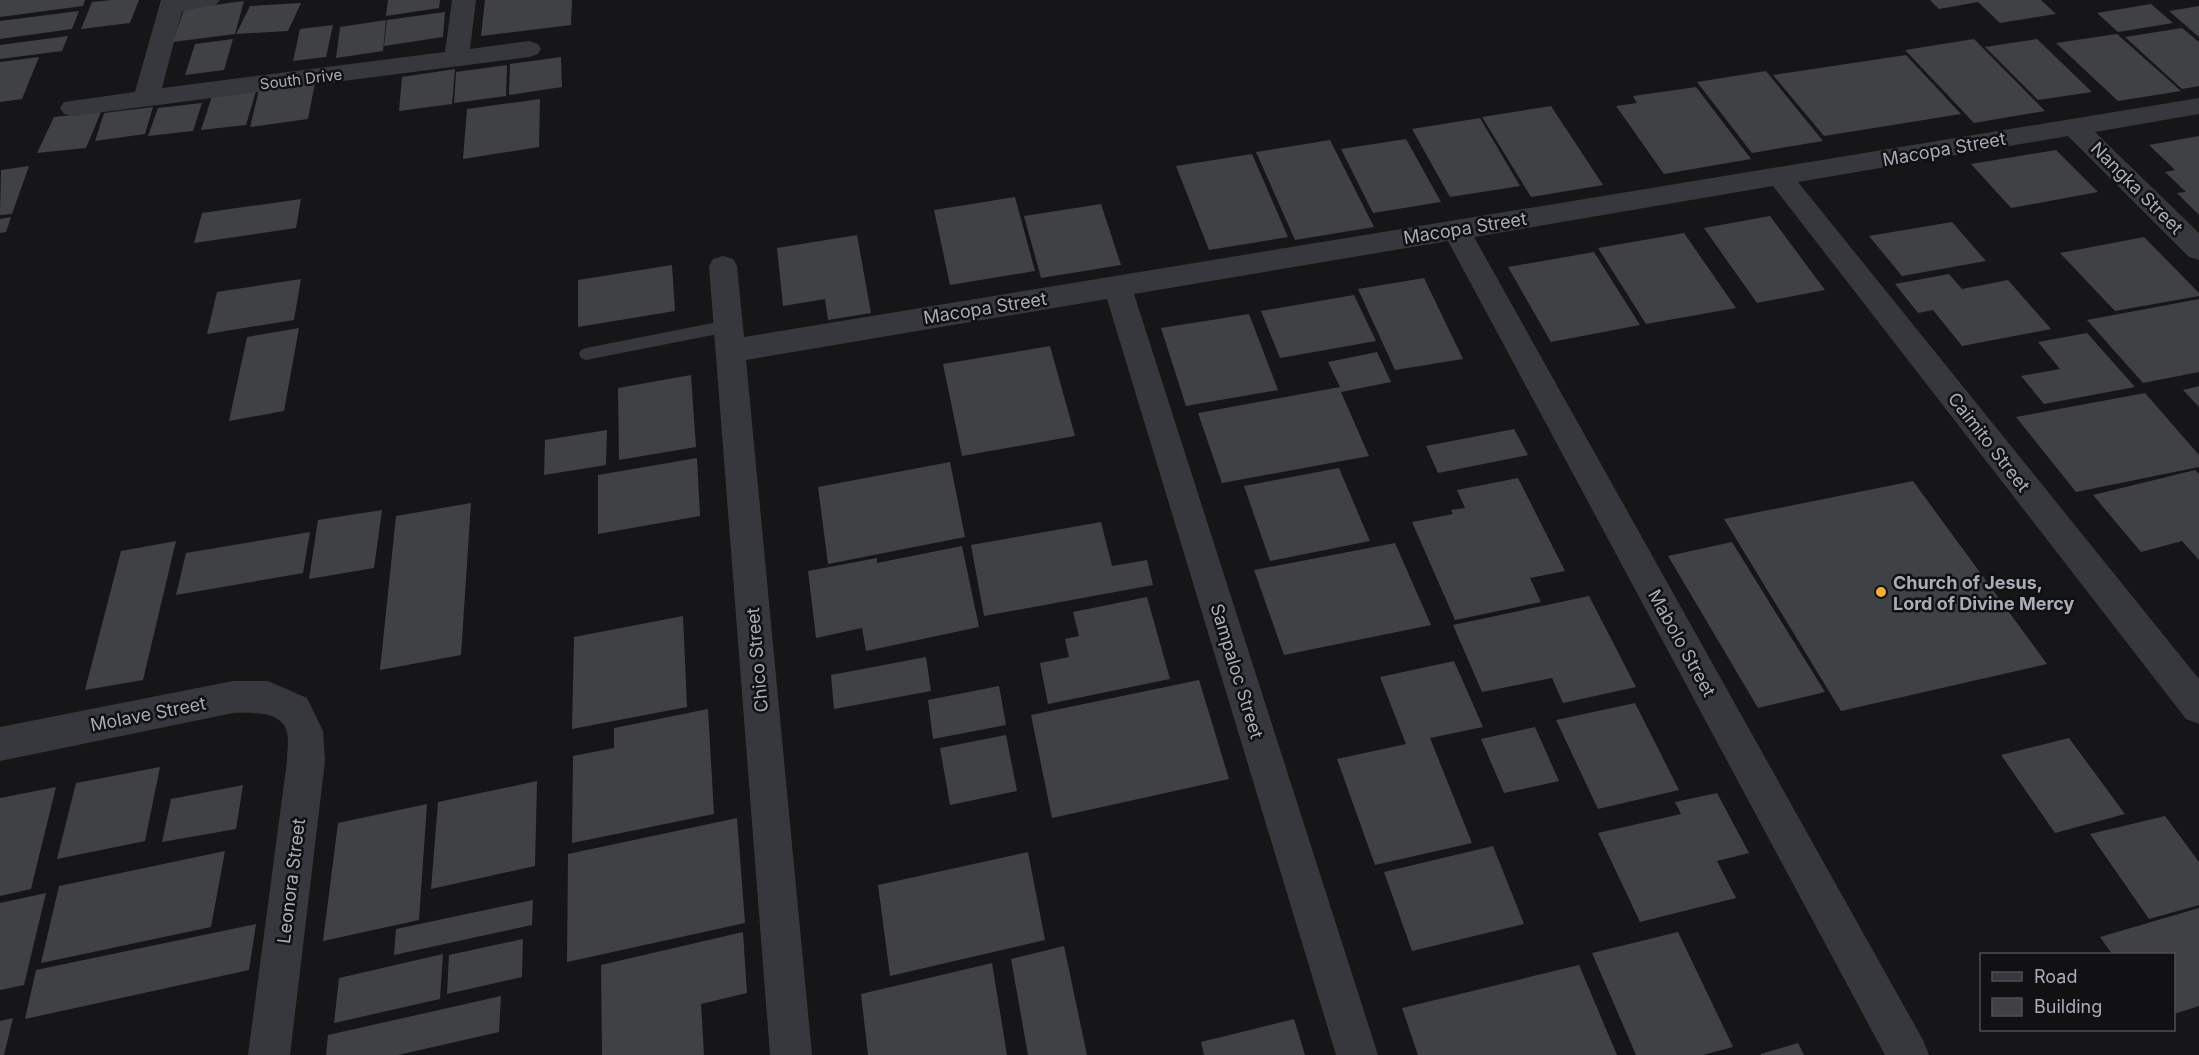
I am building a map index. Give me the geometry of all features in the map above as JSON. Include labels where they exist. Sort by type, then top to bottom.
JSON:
[{"type":"street","points":[[146,99],[172,2],[208,0]]},
{"type":"street","points":[[457,58],[464,0]]},
{"type":"street","name":"South Drive","points":[[73,108],[529,49]]},
{"type":"street","name":"Macopa Street","points":[[729,338],[1117,286],[2199,106]]},
{"type":"street","name":"Nangka Street","points":[[2074,127],[2199,250]]},
{"type":"street","name":"Caimito Street","points":[[1779,176],[2199,707]]},
{"type":"street","name":"Mabolo Street","points":[[1456,230],[1908,1055]]},
{"type":"street","name":"Chico Street","points":[[723,266],[791,1055]]},
{"type":"street","name":"Sampaloc Street","points":[[1117,286],[1357,1055]]},
{"type":"street","name":"Molave Street","points":[[0,744],[233,698],[268,696],[294,710]]},
{"type":"street","name":"Leonora Street","points":[[269,1055],[306,761],[305,731],[294,710]]},
{"type":"lane","points":[[586,354],[729,338]]},
{"type":"building","points":[[0,0],[85,0],[83,6],[0,17]]},
{"type":"building","points":[[139,0],[130,23],[81,29],[92,2]]},
{"type":"building","points":[[388,0],[440,0],[439,8],[386,16]]},
{"type":"building","points":[[485,0],[572,0],[571,25],[481,36]]},
{"type":"building","points":[[1930,0],[2041,0],[2056,14],[2000,23],[1978,2],[1939,9]]},
{"type":"building","points":[[244,1],[235,34],[173,42],[184,9]]},
{"type":"building","points":[[301,3],[288,31],[236,34],[250,6]]},
{"type":"building","points":[[2151,4],[2173,23],[2118,32],[2097,13]]},
{"type":"building","points":[[2199,6],[2199,37],[2169,11]]},
{"type":"building","points":[[79,11],[72,29],[0,39],[0,21]]},
{"type":"building","points":[[445,12],[443,37],[384,46],[387,20]]},
{"type":"building","points":[[386,20],[383,51],[336,58],[340,27]]},
{"type":"building","points":[[333,25],[326,57],[293,61],[300,29]]},
{"type":"building","points":[[2182,28],[2199,42],[2199,86],[2182,89],[2125,37]]},
{"type":"building","points":[[2117,34],[2181,91],[2118,101],[2056,43]]},
{"type":"building","points":[[68,36],[62,51],[0,59],[0,45]]},
{"type":"building","points":[[233,39],[224,70],[185,75],[195,44]]},
{"type":"building","points":[[1974,39],[2045,111],[1974,123],[1905,50]]},
{"type":"building","points":[[2037,39],[2092,92],[2038,100],[1985,47]]},
{"type":"building","points":[[1906,55],[1961,114],[1824,136],[1773,75]]},
{"type":"building","points":[[39,57],[22,99],[0,102],[0,62]]},
{"type":"building","points":[[561,57],[562,87],[509,95],[510,64]]},
{"type":"building","points":[[507,65],[506,96],[454,103],[456,72]]},
{"type":"building","points":[[455,69],[452,104],[399,111],[402,77]]},
{"type":"building","points":[[1766,71],[1823,141],[1752,153],[1697,82]]},
{"type":"building","points":[[315,83],[308,119],[250,127],[259,90]]},
{"type":"building","points":[[1696,87],[1751,159],[1664,174],[1616,106],[1637,103],[1633,96]]},
{"type":"building","points":[[256,91],[246,125],[201,130],[212,96]]},
{"type":"building","points":[[540,99],[539,147],[463,159],[467,109]]},
{"type":"building","points":[[202,103],[193,131],[148,136],[158,108]]},
{"type":"building","points":[[1551,106],[1603,185],[1531,197],[1482,117]]},
{"type":"building","points":[[153,107],[145,134],[95,141],[104,113]]},
{"type":"building","points":[[101,112],[86,148],[37,153],[54,117]]},
{"type":"building","points":[[1480,118],[1520,186],[1450,197],[1412,129]]},
{"type":"building","points":[[2199,136],[2199,215],[2177,193],[2186,192],[2165,172],[2175,170],[2149,145]]},
{"type":"building","points":[[1406,139],[1441,202],[1373,213],[1341,149]]},
{"type":"building","points":[[1330,140],[1374,227],[1295,240],[1256,152]]},
{"type":"building","points":[[2056,150],[2098,192],[2011,208],[1971,164]]},
{"type":"building","points":[[1252,154],[1288,237],[1209,250],[1176,166]]},
{"type":"building","points":[[29,166],[12,214],[0,215],[1,170]]},
{"type":"building","points":[[1015,197],[1035,271],[950,285],[934,210]]},
{"type":"building","points":[[301,199],[296,228],[194,243],[202,213]]},
{"type":"building","points":[[1101,204],[1121,265],[1041,278],[1024,216]]},
{"type":"building","points":[[1770,216],[1825,290],[1757,303],[1704,228]]},
{"type":"building","points":[[11,217],[6,232],[0,233],[0,219]]},
{"type":"building","points":[[1952,222],[1986,261],[1902,276],[1869,236]]},
{"type":"building","points":[[1684,233],[1736,308],[1646,324],[1598,248]]},
{"type":"building","points":[[857,235],[871,313],[828,320],[825,299],[783,306],[777,248]]},
{"type":"building","points":[[2144,237],[2199,293],[2199,296],[2115,311],[2060,253]]},
{"type":"building","points":[[1594,252],[1640,325],[1551,342],[1508,267]]},
{"type":"building","points":[[672,265],[675,311],[578,327],[578,280]]},
{"type":"building","points":[[1949,274],[1962,289],[2008,280],[2051,329],[1962,346],[1933,310],[1918,313],[1895,284]]},
{"type":"building","points":[[1424,278],[1463,359],[1395,370],[1358,289]]},
{"type":"building","points":[[301,279],[294,320],[207,334],[217,292]]},
{"type":"building","points":[[1354,295],[1376,341],[1280,358],[1261,311]]},
{"type":"building","points":[[2199,299],[2199,372],[2143,383],[2087,320]]},
{"type":"building","points":[[1249,314],[1278,390],[1186,406],[1161,328]]},
{"type":"building","points":[[299,328],[284,411],[229,421],[247,337]]},
{"type":"building","points":[[2087,333],[2135,387],[2044,404],[2021,376],[2060,369],[2038,342]]},
{"type":"building","points":[[1050,346],[1075,436],[962,456],[943,364]]},
{"type":"building","points":[[1377,352],[1391,382],[1341,392],[1369,456],[1222,483],[1198,413],[1340,387],[1328,362]]},
{"type":"building","points":[[691,375],[696,447],[619,460],[618,388]]},
{"type":"building","points":[[2199,386],[2199,407],[2183,390]]},
{"type":"building","points":[[2145,393],[2199,455],[2199,467],[2076,492],[2016,417]]},
{"type":"building","points":[[1514,429],[1528,455],[1438,473],[1426,446]]},
{"type":"building","points":[[607,430],[606,465],[544,475],[545,440]]},
{"type":"building","points":[[697,458],[700,516],[598,534],[598,475]]},
{"type":"building","points":[[950,462],[965,537],[828,564],[818,487]]},
{"type":"building","points":[[1339,468],[1370,541],[1270,561],[1244,486]]},
{"type":"building","points":[[2195,470],[2199,474],[2199,560],[2182,541],[2141,552],[2093,495]]},
{"type":"building","points":[[1518,478],[1565,571],[1530,578],[1541,602],[1455,620],[1412,522],[1453,514],[1451,510],[1465,508],[1457,490]]},
{"type":"building","name":"Church of Jesus, Lord of Divine Mercy","points":[[1913,481],[2047,664],[1841,711],[1724,519]]},
{"type":"building","points":[[471,503],[461,655],[380,670],[396,516]]},
{"type":"building","points":[[382,510],[374,568],[309,579],[318,520]]},
{"type":"building","points":[[1101,522],[1112,566],[1147,560],[1153,585],[984,616],[971,545]]},
{"type":"building","points":[[310,532],[303,573],[176,595],[186,553]]},
{"type":"building","points":[[176,541],[143,680],[85,690],[121,551]]},
{"type":"building","points":[[1732,542],[1825,692],[1758,708],[1668,556]]},
{"type":"building","points":[[1395,543],[1431,625],[1284,655],[1254,570]]},
{"type":"building","points":[[962,546],[979,627],[866,651],[862,628],[816,638],[808,571],[877,558],[877,563]]},
{"type":"building","points":[[1589,596],[1636,687],[1563,703],[1552,678],[1482,692],[1453,625]]},
{"type":"building","points":[[1147,597],[1170,679],[1048,704],[1040,663],[1069,657],[1065,639],[1079,636],[1073,612]]},
{"type":"building","points":[[683,616],[687,707],[572,729],[574,637]]},
{"type":"building","points":[[926,657],[931,691],[834,709],[831,675]]},
{"type":"building","points":[[1454,661],[1483,727],[1430,738],[1472,843],[1375,865],[1337,759],[1406,744],[1380,677]]},
{"type":"building","points":[[1199,680],[1229,779],[1052,818],[1031,715]]},
{"type":"building","points":[[999,686],[1006,725],[933,739],[928,700]]},
{"type":"building","points":[[1635,703],[1679,790],[1598,809],[1556,720]]},
{"type":"building","points":[[708,709],[714,814],[572,843],[573,756],[614,748],[614,728]]},
{"type":"building","points":[[1535,727],[1559,781],[1504,793],[1481,739]]},
{"type":"building","points":[[1006,735],[1017,791],[950,805],[940,748]]},
{"type":"building","points":[[2069,738],[2125,814],[2055,833],[2001,755]]},
{"type":"building","points":[[160,767],[145,841],[57,859],[76,783]]},
{"type":"building","points":[[537,781],[535,866],[431,889],[438,802]]},
{"type":"building","points":[[243,785],[236,829],[162,842],[171,799]]},
{"type":"building","points":[[56,787],[31,889],[0,896],[0,798]]},
{"type":"building","points":[[1717,793],[1749,853],[1717,861],[1736,898],[1640,922],[1598,833],[1681,814],[1675,802]]},
{"type":"building","points":[[427,804],[419,920],[323,941],[338,823]]},
{"type":"building","points":[[2165,816],[2199,862],[2199,905],[2149,919],[2090,834]]},
{"type":"building","points":[[737,818],[745,923],[567,962],[568,854]]},
{"type":"building","points":[[1493,846],[1524,924],[1412,951],[1384,872]]},
{"type":"building","points":[[225,851],[211,927],[41,963],[59,886]]},
{"type":"building","points":[[1028,852],[1045,940],[890,976],[878,885]]},
{"type":"building","points":[[46,893],[24,985],[0,990],[0,903]]},
{"type":"building","points":[[533,900],[532,925],[394,955],[396,929]]},
{"type":"building","points":[[2199,908],[2199,1006],[2175,1014],[2175,953],[2111,953],[2100,937]]},
{"type":"building","points":[[256,924],[249,970],[25,1019],[36,970]]},
{"type":"building","points":[[743,932],[747,993],[701,1004],[704,1055],[602,1055],[601,965]]},
{"type":"building","points":[[1678,932],[1733,1047],[1703,1055],[1636,1055],[1592,953]]},
{"type":"building","points":[[523,939],[522,977],[447,994],[449,955]]},
{"type":"building","points":[[1064,946],[1087,1055],[1028,1055],[1011,959]]},
{"type":"building","points":[[443,954],[440,999],[334,1023],[339,978]]},
{"type":"building","points":[[992,963],[1007,1055],[868,1055],[861,994]]},
{"type":"building","points":[[1579,965],[1617,1055],[1418,1055],[1402,1008]]},
{"type":"building","points":[[501,996],[499,1032],[398,1055],[326,1055],[328,1035]]},
{"type":"building","points":[[13,1018],[4,1055],[0,1055],[0,1021]]},
{"type":"building","points":[[1294,1019],[1305,1055],[1204,1055],[1201,1042]]},
{"type":"building","points":[[1798,1043],[1804,1055],[1761,1055],[1761,1054]]},
{"type":"place","name":"Church of Jesus, Lord of Divine Mercy","points":[[1881,592]]}]
